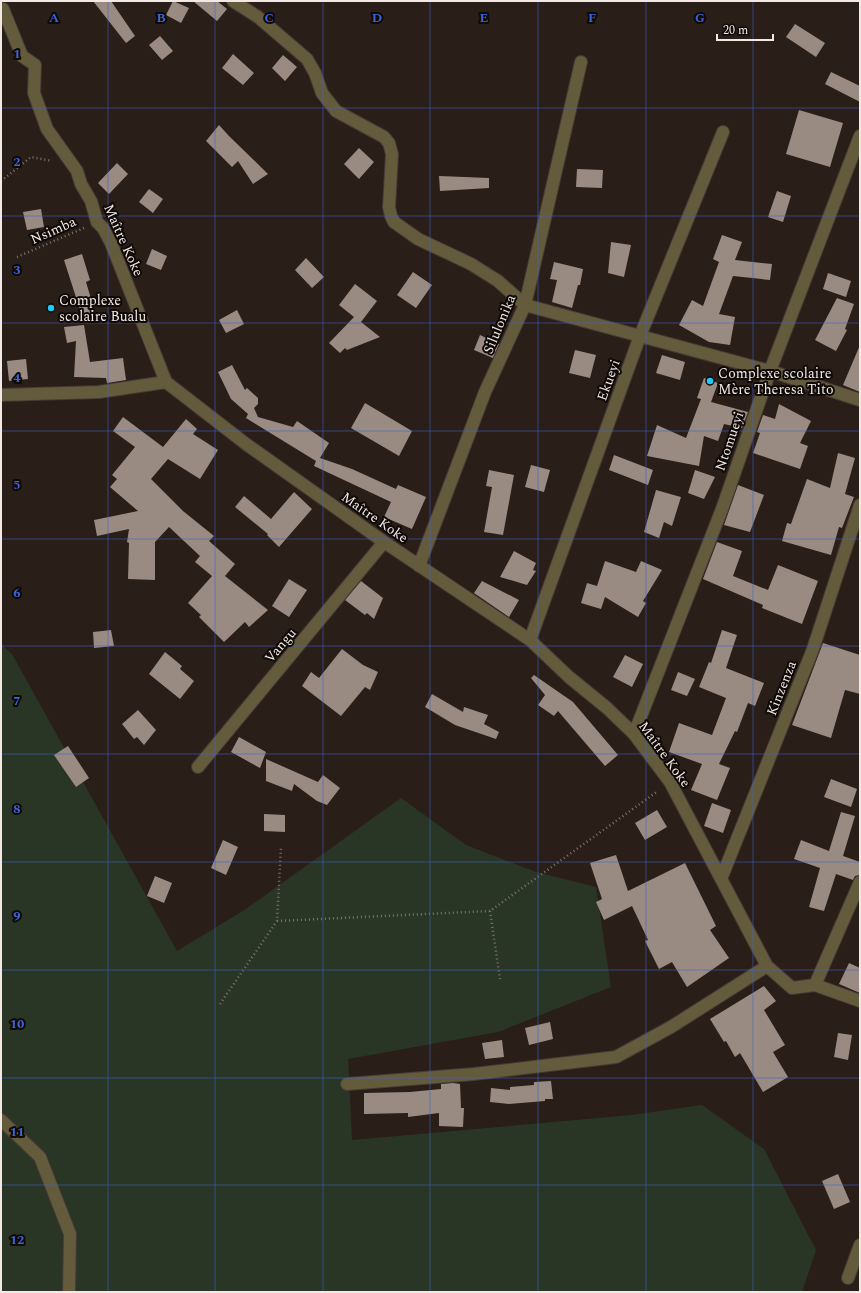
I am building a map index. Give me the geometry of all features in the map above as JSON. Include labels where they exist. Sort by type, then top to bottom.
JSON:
[{"type":"street","points":[[233,1],[258,17],[307,59],[315,73],[322,93],[336,111],[384,138],[389,143],[392,154],[389,207],[391,216],[394,222],[418,239],[472,264],[498,281],[525,305],[770,371],[860,400]]},
{"type":"street","name":"Maître Koke","points":[[3,9],[22,56],[35,65],[34,93],[47,130],[77,171],[81,184],[91,201],[97,222],[103,228],[111,243],[166,382],[246,444],[384,542],[530,640],[569,677],[607,708],[634,734],[670,782],[767,966],[792,988],[815,985]]},
{"type":"street","name":"Silulonika","points":[[419,566],[485,392],[525,305],[581,62]]},
{"type":"street","name":"Ekueyi","points":[[530,640],[640,336],[723,132]]},
{"type":"street","name":"Ntomueyi","points":[[634,734],[722,509],[770,371],[860,136]]},
{"type":"street","points":[[1,395],[99,392],[166,382]]},
{"type":"street","name":"Kinzenza","points":[[721,879],[813,649],[860,505]]},
{"type":"street","name":"Vangu","points":[[198,767],[384,542]]},
{"type":"street","points":[[860,882],[815,985],[860,1001]]},
{"type":"street","points":[[347,1084],[474,1074],[616,1057],[671,1027],[767,966]]},
{"type":"street","points":[[1,1120],[40,1157],[43,1164],[70,1234],[70,1292]]},
{"type":"street","points":[[848,1278],[860,1245]]},
{"type":"path","points":[[1,181],[31,157],[58,162],[66,156]]},
{"type":"path","name":"Nsimba","points":[[17,257],[97,222]]},
{"type":"path","points":[[277,921],[490,912],[670,782]]},
{"type":"path","points":[[220,1004],[277,921],[281,847]]},
{"type":"path","points":[[490,912],[500,979]]},
{"type":"green space","points":[[1,644],[12,654],[177,951],[246,909],[401,798],[466,845],[536,872],[596,887],[611,987],[498,1032],[348,1059],[352,1140],[632,1115],[702,1105],[764,1149],[816,1250],[802,1292],[1,1292]]},
{"type":"building","points":[[93,1],[111,1],[135,36],[126,43]]},
{"type":"building","points":[[173,1],[189,8],[181,23],[166,15]]},
{"type":"building","points":[[193,1],[217,1],[227,9],[217,21]]},
{"type":"building","points":[[795,24],[825,43],[816,57],[786,37]]},
{"type":"building","points":[[160,36],[173,51],[162,60],[149,45]]},
{"type":"building","points":[[233,54],[254,73],[243,85],[222,68]]},
{"type":"building","points":[[283,55],[297,67],[285,81],[272,68]]},
{"type":"building","points":[[831,72],[860,86],[860,102],[825,84]]},
{"type":"building","points":[[799,110],[843,123],[830,167],[786,154]]},
{"type":"building","points":[[219,125],[268,174],[253,184],[238,161],[232,167],[206,141]]},
{"type":"building","points":[[359,148],[374,162],[359,179],[344,164]]},
{"type":"building","points":[[117,163],[128,174],[109,194],[98,183]]},
{"type":"building","points":[[577,169],[603,170],[602,188],[576,187]]},
{"type":"building","points":[[439,176],[489,178],[489,188],[440,191]]},
{"type":"building","points":[[149,189],[163,199],[153,213],[139,202]]},
{"type":"building","points":[[777,191],[791,196],[783,222],[768,217]]},
{"type":"building","points":[[41,209],[44,227],[27,230],[23,212]]},
{"type":"building","points":[[722,235],[742,242],[735,260],[772,264],[770,280],[733,276],[719,314],[735,317],[730,345],[709,342],[679,325],[692,300],[703,306],[719,262],[713,259]]},
{"type":"building","points":[[611,242],[631,245],[624,277],[608,273]]},
{"type":"building","points":[[152,249],[167,256],[161,270],[146,264]]},
{"type":"building","points":[[82,254],[90,280],[86,282],[95,312],[82,316],[64,260]]},
{"type":"building","points":[[306,258],[324,277],[312,288],[295,270]]},
{"type":"building","points":[[554,262],[583,269],[580,285],[578,285],[572,308],[552,302],[557,280],[550,279]]},
{"type":"building","points":[[413,272],[432,285],[416,308],[397,295]]},
{"type":"building","points":[[828,273],[851,281],[846,297],[823,289]]},
{"type":"building","points":[[355,284],[377,301],[361,322],[380,337],[347,350],[345,348],[340,353],[329,343],[354,317],[339,305]]},
{"type":"building","points":[[837,298],[854,304],[845,329],[847,330],[836,351],[815,340]]},
{"type":"building","points":[[237,310],[244,324],[226,333],[219,320]]},
{"type":"building","points":[[84,325],[90,362],[123,358],[126,380],[107,383],[106,378],[74,377],[76,341],[67,343],[64,327]]},
{"type":"building","points":[[480,335],[499,344],[493,358],[474,350]]},
{"type":"building","points":[[860,345],[860,392],[843,385]]},
{"type":"building","points":[[575,350],[596,355],[590,378],[569,373]]},
{"type":"building","points":[[662,355],[685,362],[680,380],[656,373]]},
{"type":"building","points":[[26,359],[28,379],[9,381],[7,361]]},
{"type":"building","points":[[232,365],[245,390],[247,388],[258,398],[258,404],[254,408],[258,417],[293,427],[297,421],[329,443],[320,458],[352,469],[396,489],[398,485],[426,497],[412,529],[384,517],[391,502],[314,466],[316,461],[246,418],[248,414],[231,399],[218,372]]},
{"type":"building","points":[[704,378],[718,383],[711,402],[748,412],[742,428],[724,424],[718,441],[704,436],[699,466],[647,456],[657,425],[686,438],[701,399],[697,398]]},
{"type":"building","points":[[365,403],[412,431],[399,456],[351,428]]},
{"type":"building","points":[[779,404],[811,421],[800,443],[808,446],[800,469],[753,453],[760,433],[757,432],[763,415],[775,419]]},
{"type":"building","points":[[123,417],[163,447],[186,419],[197,429],[193,434],[218,450],[200,479],[168,459],[151,479],[183,511],[214,536],[209,541],[235,564],[225,576],[268,610],[249,627],[245,622],[224,642],[199,617],[201,615],[188,603],[212,576],[195,562],[200,556],[169,527],[155,542],[155,580],[128,579],[129,543],[127,542],[129,529],[97,536],[94,520],[138,511],[110,487],[117,479],[112,475],[135,447],[113,431]]},
{"type":"building","points":[[838,453],[855,458],[845,494],[854,497],[842,528],[839,527],[831,555],[782,541],[787,523],[791,524],[807,479],[830,488]]},
{"type":"building","points":[[614,455],[653,470],[648,485],[609,470]]},
{"type":"building","points":[[531,465],[550,470],[544,492],[525,487]]},
{"type":"building","points":[[489,470],[514,475],[503,535],[484,532],[492,487],[486,486]]},
{"type":"building","points":[[695,470],[715,477],[704,499],[688,493]]},
{"type":"building","points":[[738,485],[764,495],[750,532],[724,525]]},
{"type":"building","points":[[656,490],[681,497],[672,526],[664,522],[659,538],[644,532]]},
{"type":"building","points":[[294,492],[312,509],[279,547],[267,535],[268,534],[235,507],[244,496],[271,519]]},
{"type":"building","points":[[717,542],[742,551],[733,576],[768,590],[778,565],[818,581],[802,624],[762,608],[763,605],[703,579]]},
{"type":"building","points":[[514,551],[536,563],[533,570],[536,571],[527,585],[500,577]]},
{"type":"building","points":[[605,561],[636,572],[641,561],[662,570],[643,601],[646,603],[638,617],[605,597],[601,609],[581,603],[587,583],[597,586]]},
{"type":"building","points":[[289,579],[307,590],[289,617],[272,606]]},
{"type":"building","points":[[361,581],[383,598],[374,619],[367,613],[365,615],[345,600]]},
{"type":"building","points":[[482,581],[519,600],[509,617],[474,593]]},
{"type":"building","points":[[111,630],[114,646],[94,648],[93,632]]},
{"type":"building","points":[[722,630],[737,635],[726,668],[764,683],[755,706],[748,703],[737,732],[735,731],[719,764],[730,768],[717,800],[691,790],[702,764],[669,752],[679,723],[712,735],[726,698],[699,687],[709,662],[711,663]]},
{"type":"building","points":[[823,643],[860,655],[860,694],[845,690],[831,738],[792,725]]},
{"type":"building","points":[[342,649],[363,665],[378,672],[370,690],[365,687],[341,716],[302,686],[311,672],[319,678]]},
{"type":"building","points":[[165,652],[182,666],[180,669],[194,681],[180,699],[149,674]]},
{"type":"building","points":[[625,655],[643,664],[632,687],[613,677]]},
{"type":"building","points":[[678,672],[695,679],[687,696],[671,690]]},
{"type":"building","points":[[534,675],[573,702],[618,755],[605,766],[558,711],[554,716],[538,705],[545,695],[531,678]]},
{"type":"building","points":[[432,694],[463,712],[464,707],[488,715],[484,724],[499,732],[496,739],[455,725],[425,707]]},
{"type":"building","points":[[138,710],[156,730],[144,745],[137,737],[134,739],[122,724]]},
{"type":"building","points":[[239,737],[266,752],[260,768],[231,752]]},
{"type":"building","points":[[68,746],[89,778],[76,787],[54,755]]},
{"type":"building","points":[[266,759],[318,782],[323,775],[340,788],[327,805],[317,801],[294,784],[292,791],[266,781]]},
{"type":"building","points":[[831,779],[857,789],[851,807],[824,797]]},
{"type":"building","points":[[712,803],[731,810],[723,833],[704,826]]},
{"type":"building","points":[[657,810],[667,827],[645,840],[635,823]]},
{"type":"building","points":[[841,812],[855,816],[843,856],[860,862],[860,875],[855,876],[853,880],[836,874],[824,911],[809,907],[820,868],[794,859],[801,840],[829,851]]},
{"type":"building","points":[[264,814],[285,815],[285,832],[264,831]]},
{"type":"building","points":[[223,840],[238,847],[226,875],[211,868]]},
{"type":"building","points":[[616,855],[628,891],[685,863],[716,926],[710,930],[729,958],[687,987],[672,962],[659,969],[645,941],[648,940],[632,906],[604,920],[596,902],[602,899],[590,863]]},
{"type":"building","points":[[155,876],[172,883],[164,903],[147,896]]},
{"type":"building","points":[[849,963],[860,968],[860,993],[839,984]]},
{"type":"building","points":[[764,986],[776,1001],[764,1010],[785,1045],[773,1052],[788,1077],[763,1092],[740,1053],[735,1057],[726,1041],[724,1042],[710,1019]]},
{"type":"building","points":[[550,1022],[553,1039],[529,1045],[525,1028]]},
{"type":"building","points":[[838,1033],[852,1035],[848,1060],[834,1057]]},
{"type":"building","points":[[502,1040],[504,1057],[485,1059],[482,1043]]},
{"type":"building","points":[[551,1081],[553,1099],[509,1104],[490,1102],[491,1088],[510,1090],[510,1087],[534,1085],[534,1082]]},
{"type":"building","points":[[441,1084],[460,1084],[461,1108],[464,1108],[463,1127],[439,1126],[439,1113],[408,1117],[408,1113],[364,1114],[364,1093],[410,1092],[441,1089]]},
{"type":"building","points":[[838,1174],[850,1202],[834,1209],[822,1181]]},
{"type":"place","name":"Complexe scolaire Bualu","points":[[51,308]]},
{"type":"place","name":"Complexe scolaire Mère Theresa Tito","points":[[710,381]]}]
